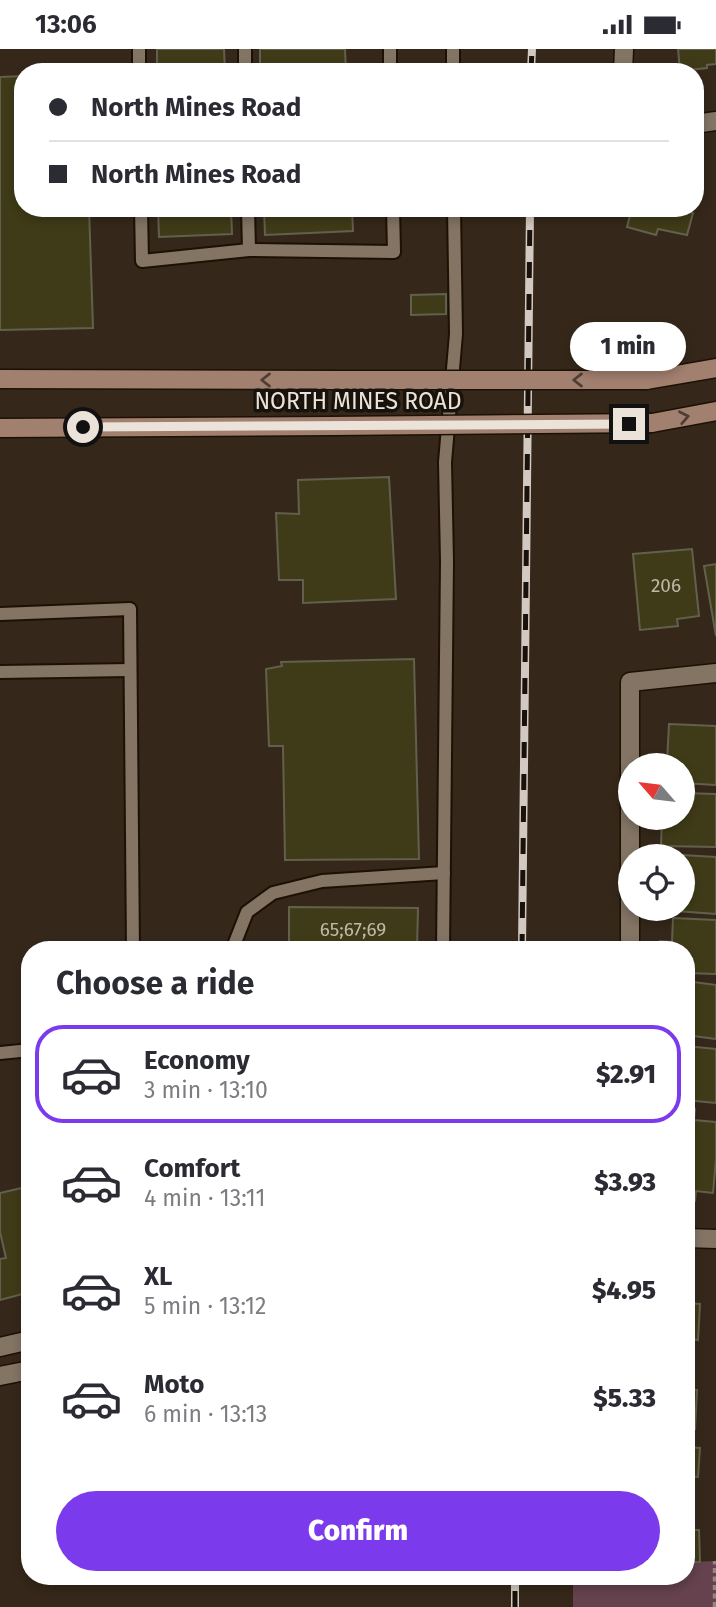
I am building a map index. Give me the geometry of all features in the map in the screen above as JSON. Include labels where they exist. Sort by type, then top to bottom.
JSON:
[{"type":"main road","name":"NORTH MINES ROAD","points":[[0,379],[647,380],[716,368]]},
{"type":"main road","name":"NORTH MINES ROAD","points":[[0,428],[652,423],[716,411]]},
{"type":"street","points":[[629,941],[630,682],[716,673]]},
{"type":"street","points":[[695,1238],[716,1239]]},
{"type":"street","points":[[0,1347],[21,1342]]},
{"type":"street","points":[[0,1376],[21,1372]]},
{"type":"lane","points":[[141,217],[142,261],[249,250],[394,252],[393,217]]},
{"type":"lane","points":[[248,217],[249,250]]},
{"type":"lane","points":[[443,941],[446,462],[456,334],[454,217]]},
{"type":"lane","points":[[0,614],[130,609],[133,941]]},
{"type":"lane","points":[[0,672],[130,670]]},
{"type":"lane","points":[[236,941],[247,912],[273,893],[322,881],[444,873]]},
{"type":"lane","points":[[0,1053],[21,1051]]},
{"type":"path","points":[[715,1561],[715,1607]]},
{"type":"shaded area","points":[[716,1561],[716,1607],[573,1607],[573,1585],[695,1585],[695,1562]]},
{"type":"building","points":[[157,49],[224,49],[225,63],[157,63]]},
{"type":"building","points":[[260,49],[345,49],[346,63],[260,63]]},
{"type":"building","points":[[678,49],[716,49],[716,64],[707,65],[707,68],[704,68],[704,63],[679,63]]},
{"type":"building","points":[[14,76],[14,217],[89,217],[93,328],[0,330],[0,77]]},
{"type":"building","points":[[158,217],[231,217],[232,234],[159,237]]},
{"type":"building","points":[[264,217],[352,217],[353,231],[265,235]]},
{"type":"building","points":[[630,217],[692,217],[687,235],[658,229],[656,235],[627,227]]},
{"type":"building","points":[[446,294],[446,314],[411,315],[411,295]]},
{"type":"building","points":[[389,477],[396,599],[303,603],[303,580],[279,580],[276,513],[299,514],[298,480]]},
{"type":"building","points":[[692,549],[699,616],[677,619],[678,626],[640,630],[633,554]]},
{"type":"building","points":[[716,564],[716,636],[704,566]]},
{"type":"building","points":[[414,659],[419,859],[285,860],[283,746],[269,746],[266,669],[282,666],[281,662]]},
{"type":"building","points":[[669,724],[716,726],[716,785],[695,784],[695,753],[668,753]]},
{"type":"building","points":[[695,793],[716,794],[716,847],[661,844],[662,830],[695,830]]},
{"type":"building","points":[[695,856],[716,857],[716,914],[695,912]]},
{"type":"building","points":[[289,907],[418,908],[417,941],[289,941]]},
{"type":"building","points":[[716,920],[716,974],[695,973],[695,941],[672,941],[673,921]]},
{"type":"building","points":[[695,982],[716,985],[716,1039],[695,1036]]},
{"type":"building","points":[[695,1047],[716,1049],[716,1103],[695,1101]]},
{"type":"building","points":[[695,1120],[716,1122],[713,1193],[696,1191],[695,1201]]},
{"type":"building","points":[[21,1188],[21,1294],[0,1300],[0,1259],[6,1258],[0,1232],[0,1193]]},
{"type":"building","points":[[695,1304],[700,1304],[698,1340],[695,1340]]},
{"type":"building","points":[[695,1390],[697,1390],[695,1429]]},
{"type":"building","points":[[695,1448],[700,1448],[698,1477],[695,1477]]},
{"type":"building","points":[[695,1530],[699,1530],[700,1562],[695,1562]]},
{"type":"railway","points":[[531,63],[532,49]]},
{"type":"railway","points":[[522,941],[530,217]]},
{"type":"railway","points":[[515,1585],[515,1607]]},
{"type":"route","points":[[83,427],[629,424]]}]
